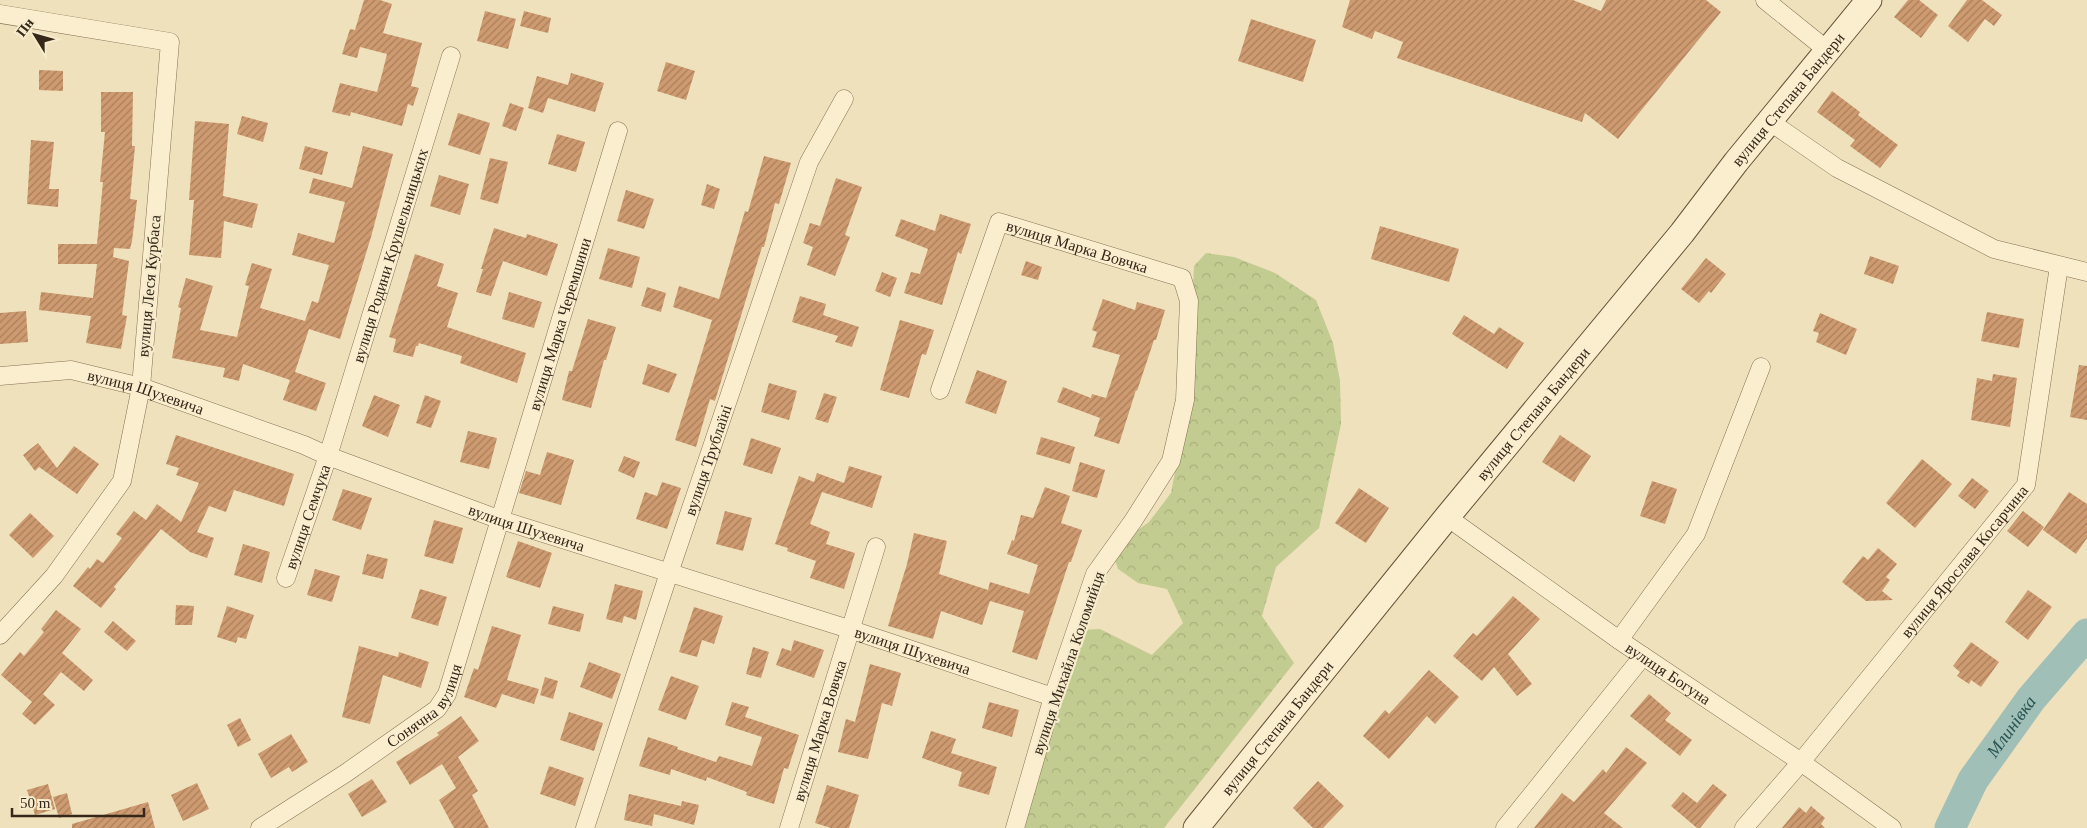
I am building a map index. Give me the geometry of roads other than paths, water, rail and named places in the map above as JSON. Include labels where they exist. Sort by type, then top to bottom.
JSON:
[{"type":"main road","name":"вулиця Степана Бандери","points":[[1196,828],[1447,516],[1682,233],[1769,121],[1868,0]]},
{"type":"street","points":[[1765,0],[1827,50]]},
{"type":"street","name":"вулиця Леся Курбаса","points":[[0,14],[170,42],[141,387],[122,480],[54,576],[0,635]]},
{"type":"street","name":"вулиця Родини Крушельницьких","points":[[328,456],[451,56]]},
{"type":"street","name":"вулиця Трублаїні","points":[[585,828],[669,573],[809,162],[844,98]]},
{"type":"street","points":[[1769,121],[1837,168],[1994,249],[2087,272]]},
{"type":"street","name":"вулиця Марка Черемшини","points":[[498,519],[618,131]]},
{"type":"street","name":"вулиця Марка Вовчка","points":[[940,390],[999,222],[1182,278]]},
{"type":"street","name":"вулиця Ярослава Косарчина","points":[[1744,828],[1801,762],[2026,486],[2059,266]]},
{"type":"street","name":"вулиця Михайла Коломийця","points":[[1014,828],[1053,697],[1095,574],[1133,521],[1171,461],[1185,400],[1189,301],[1182,278]]},
{"type":"street","points":[[1619,640],[1696,534],[1761,366]]},
{"type":"street","name":"вулиця Шухевича","points":[[0,376],[71,370],[141,387],[304,444],[328,456],[498,519],[850,629],[1053,697]]},
{"type":"street","name":"вулиця Семчука","points":[[286,578],[328,456]]},
{"type":"street","name":"вулиця Богуна","points":[[1447,516],[1619,640],[1801,762],[1892,828]]},
{"type":"street","name":"Сонячна вулиця","points":[[260,828],[346,773],[437,709],[446,694],[498,519]]},
{"type":"street","name":"вулиця Марка Вовчка","points":[[789,828],[876,547]]},
{"type":"street","points":[[1505,828],[1643,656]]},
{"type":"waterway","name":"Млинівка","points":[[1950,828],[1973,780],[2031,699],[2087,634]]}]
